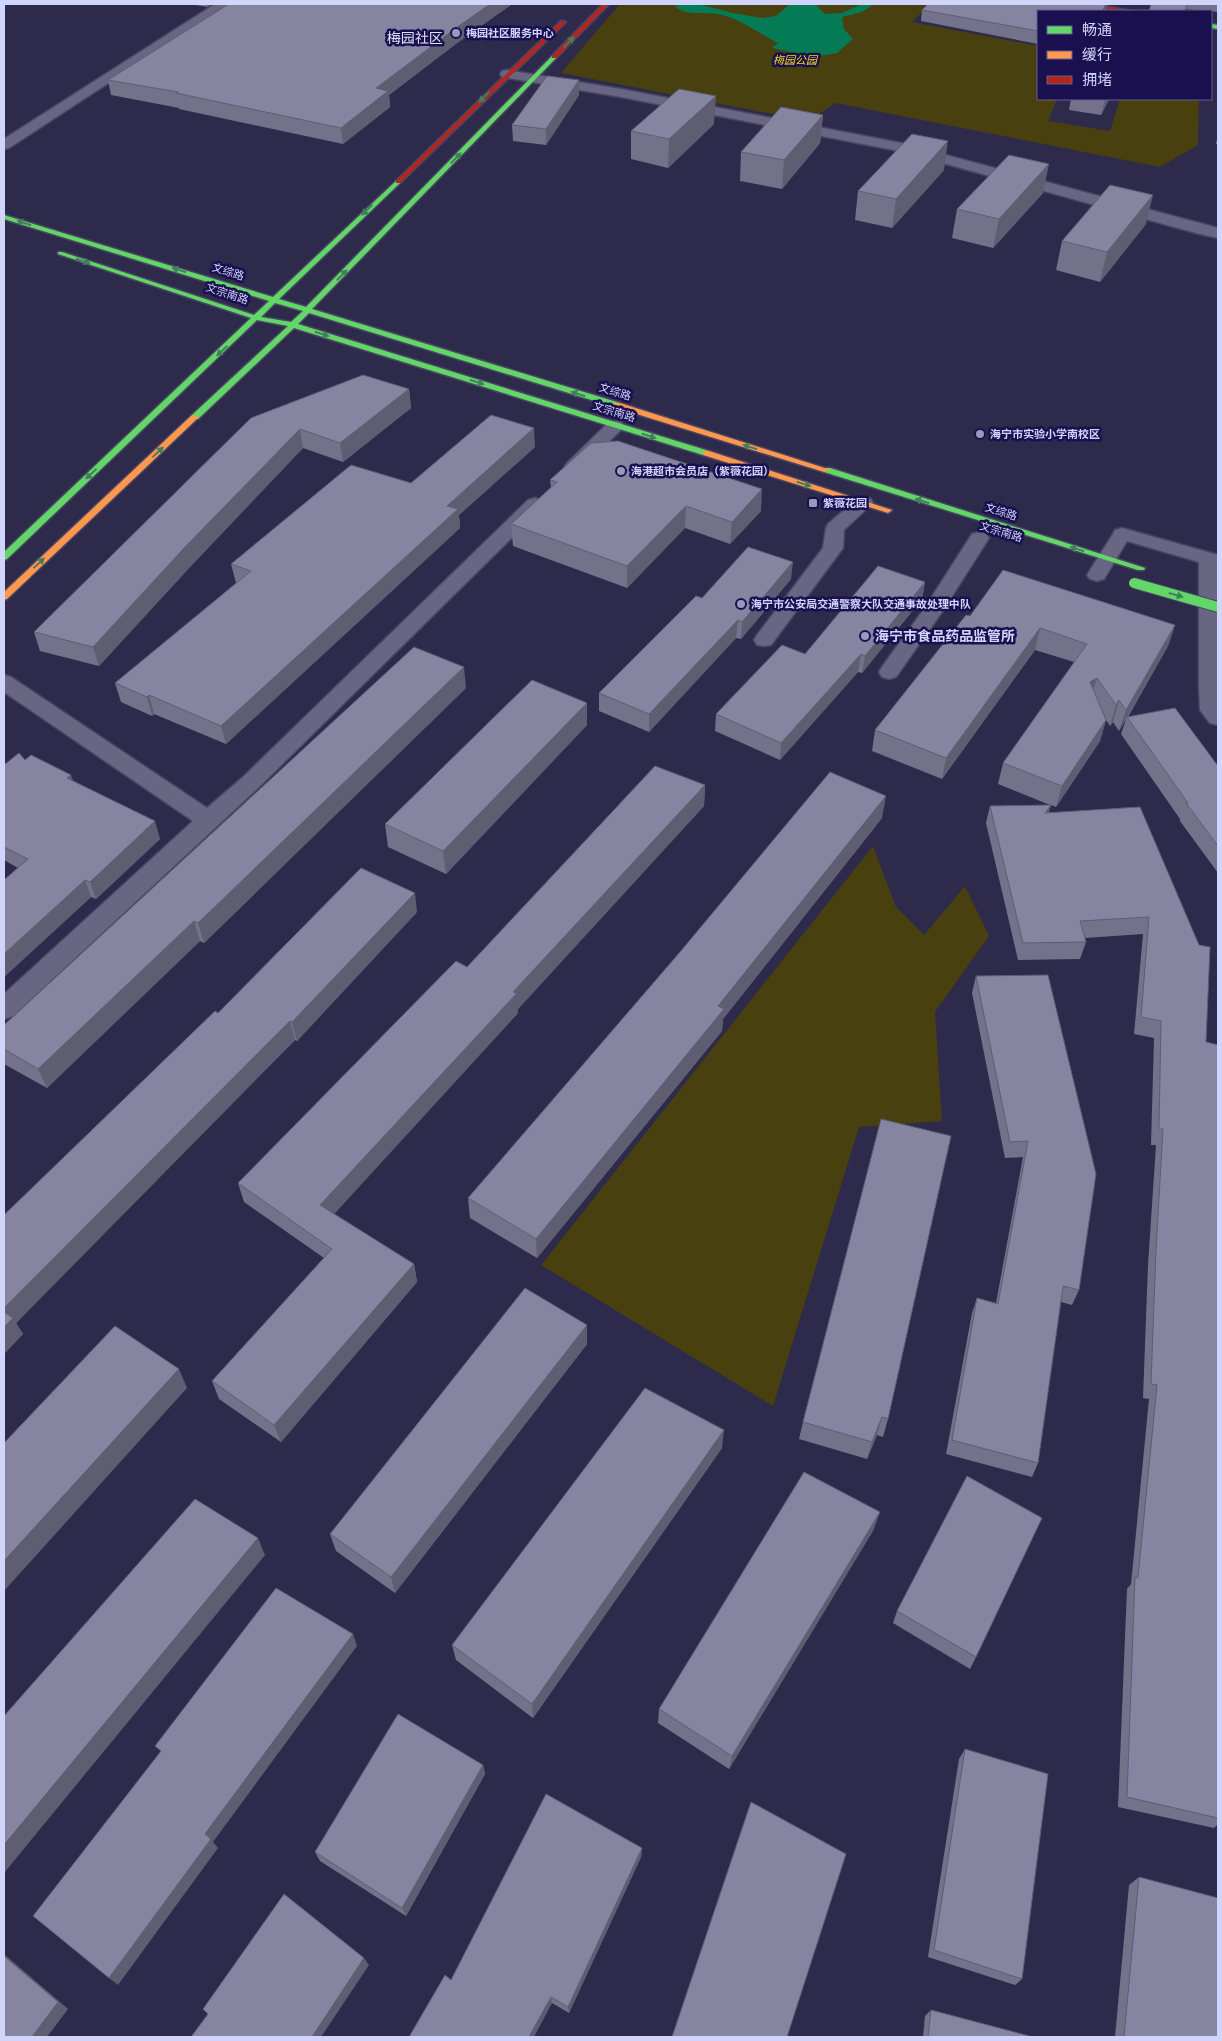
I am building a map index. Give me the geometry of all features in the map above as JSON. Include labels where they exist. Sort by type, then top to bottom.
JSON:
[{"type":"main road","points":[[4,597],[293,325],[606,4]]},
{"type":"main road","points":[[1084,4],[1122,10]]},
{"type":"main road","points":[[4,557],[258,318],[507,74],[569,17]]},
{"type":"main road","name":"文综路","points":[[4,217],[276,299],[1099,570],[1145,570]]},
{"type":"main road","name":"文宗南路","points":[[51,250],[258,318],[293,325],[899,514]]},
{"type":"main road","points":[[1129,582],[1218,607]]},
{"type":"main road","points":[[1201,586],[1218,591]]},
{"type":"street","points":[[4,145],[223,4]]},
{"type":"street","points":[[507,74],[901,147],[1201,230],[1218,233]]},
{"type":"street","points":[[4,1008],[250,783],[615,426]]},
{"type":"street","points":[[764,640],[833,548],[835,528],[864,503]]},
{"type":"street","points":[[1099,570],[1122,534],[1213,559],[1209,686],[1212,710],[1218,718]]},
{"type":"street","points":[[890,672],[932,612],[979,538]]},
{"type":"street","points":[[4,682],[208,820]]},
{"type":"green space","name":"梅园公园","points":[[620,4],[930,4],[912,22],[1037,46],[1037,100],[1057,100],[1048,121],[1110,131],[1120,100],[1199,100],[1198,145],[1160,167],[836,103],[808,121],[561,73]]},
{"type":"green space","points":[[873,846],[896,907],[924,935],[965,886],[989,936],[935,1012],[942,1121],[859,1127],[773,1406],[541,1265]]},
{"type":"shaded area","points":[[698,4],[762,18],[776,16],[790,4],[816,5],[825,14],[842,13],[862,4],[874,4],[862,12],[842,17],[844,29],[853,39],[837,53],[814,57],[772,48],[778,43],[741,22],[717,14],[684,11],[675,6]]},
{"type":"building","points":[[229,4],[490,4],[376,88],[388,91],[341,128],[176,93],[178,92],[108,80]]},
{"type":"building","points":[[928,4],[1106,4],[1103,10],[1037,10],[1037,31],[922,10]]},
{"type":"building","points":[[1151,4],[1187,4],[1185,10],[1149,10]]},
{"type":"building","points":[[547,76],[579,80],[546,129],[512,125]]},
{"type":"building","points":[[679,89],[716,96],[669,139],[631,131]]},
{"type":"building","points":[[781,107],[823,115],[784,160],[741,152]]},
{"type":"building","points":[[912,134],[948,141],[896,199],[858,191]]},
{"type":"building","points":[[1009,155],[1049,164],[999,219],[957,209]]},
{"type":"building","points":[[1110,185],[1153,195],[1107,252],[1062,241]]},
{"type":"building","points":[[363,375],[409,389],[340,443],[300,429],[185,547],[93,647],[34,632],[251,418]]},
{"type":"building","points":[[491,415],[534,428],[447,506],[458,509],[221,726],[149,695],[147,697],[115,683],[251,571],[231,564],[351,465],[411,483]]},
{"type":"building","points":[[618,441],[762,489],[732,522],[686,506],[627,566],[511,524],[557,482],[550,480],[591,443]]},
{"type":"building","points":[[748,547],[793,562],[742,622],[738,620],[649,714],[599,693],[696,596],[702,598]]},
{"type":"building","points":[[878,566],[925,582],[865,656],[861,654],[781,743],[716,714],[782,645],[805,654]]},
{"type":"building","points":[[1003,570],[1175,625],[1126,710],[1119,700],[1116,705],[1097,678],[1090,682],[1106,720],[1062,786],[1003,763],[1087,644],[1040,628],[946,758],[875,730],[966,615],[970,616]]},
{"type":"building","points":[[414,647],[464,667],[198,923],[194,921],[38,1069],[4,1049],[4,1025]]},
{"type":"building","points":[[532,680],[587,703],[443,851],[385,824]]},
{"type":"building","points":[[1175,708],[1218,766],[1218,846],[1127,717]]},
{"type":"building","points":[[19,753],[25,760],[31,755],[71,775],[67,778],[155,821],[90,882],[85,880],[4,954],[4,880],[28,859],[4,847],[4,765]]},
{"type":"building","points":[[655,766],[705,785],[513,992],[517,993],[320,1205],[414,1264],[274,1425],[212,1381],[332,1249],[238,1183],[456,961],[467,967]]},
{"type":"building","points":[[830,772],[886,796],[718,1006],[724,1009],[536,1239],[468,1198],[680,952]]},
{"type":"building","points":[[1051,805],[1045,813],[1140,807],[1199,945],[1210,947],[1206,1042],[1218,1045],[1218,1818],[1127,1797],[1135,1577],[1138,1578],[1157,1385],[1151,1384],[1163,1129],[1159,1129],[1161,1021],[1141,1017],[1149,917],[1080,921],[1086,942],[1023,943],[990,806]]},
{"type":"building","points":[[361,868],[415,893],[292,1022],[290,1021],[4,1308],[4,1215],[215,1011],[218,1013]]},
{"type":"building","points":[[1048,975],[1096,1174],[1079,1290],[1063,1286],[1038,1463],[952,1440],[977,1298],[998,1304],[1028,1141],[1010,1142],[976,976]]},
{"type":"building","points":[[881,1119],[951,1136],[888,1419],[882,1417],[872,1442],[803,1422]]},
{"type":"building","points":[[525,1288],[587,1325],[391,1577],[330,1534]]},
{"type":"building","points":[[4,1312],[13,1318],[4,1327]]},
{"type":"building","points":[[115,1326],[179,1369],[4,1561],[4,1443]]},
{"type":"building","points":[[645,1388],[724,1430],[532,1704],[452,1645]]},
{"type":"building","points":[[804,1472],[880,1512],[732,1756],[659,1709]]},
{"type":"building","points":[[967,1476],[1042,1518],[976,1657],[897,1611]]},
{"type":"building","points":[[195,1499],[258,1538],[4,1845],[4,1716]]},
{"type":"building","points":[[276,1588],[353,1634],[205,1834],[211,1839],[109,1978],[33,1916],[161,1751],[155,1746]]},
{"type":"building","points":[[398,1714],[483,1765],[402,1908],[315,1852]]},
{"type":"building","points":[[965,1749],[1048,1774],[1022,1979],[934,1950]]},
{"type":"building","points":[[546,1794],[642,1848],[568,2007],[551,1997],[529,2037],[409,2037],[445,1975],[451,1980]]},
{"type":"building","points":[[751,1802],[846,1854],[787,2037],[672,2037]]},
{"type":"building","points":[[1139,1877],[1218,1898],[1218,2037],[1124,2037]]},
{"type":"building","points":[[284,1894],[364,1958],[312,2037],[191,2037],[208,2014],[203,2009]]},
{"type":"building","points":[[4,1956],[58,2002],[32,2037],[4,2037]]},
{"type":"building","points":[[931,2010],[1033,2037],[928,2037]]},
{"type":"traffic: fast","points":[[1212,26],[1218,27]]},
{"type":"traffic: fast","points":[[195,417],[293,325],[554,57]]},
{"type":"traffic: fast","points":[[4,557],[398,182]]},
{"type":"traffic: fast","points":[[4,217],[617,405]]},
{"type":"traffic: fast","points":[[60,253],[257,318],[293,325],[706,453]]},
{"type":"traffic: fast","points":[[827,470],[1141,568]]},
{"type":"traffic: fast","points":[[1134,583],[1218,607]]},
{"type":"traffic: slow","points":[[617,405],[827,470]]},
{"type":"traffic: slow","points":[[4,597],[195,417]]},
{"type":"traffic: slow","points":[[706,453],[888,510]]},
{"type":"traffic: jam","points":[[554,57],[606,4]]},
{"type":"traffic: jam","points":[[1084,4],[1122,10]]},
{"type":"traffic: jam","points":[[398,182],[563,22]]},
{"type":"place","name":"梅园社区服务中心","points":[[456,33]]},
{"type":"place","name":"海宁市实验小学南校区","points":[[980,434]]},
{"type":"place","name":"海港超市会员店（紫薇花园）","points":[[621,471]]},
{"type":"place","name":"紫薇花园","points":[[813,503]]},
{"type":"place","name":"海宁市公安局交通警察大队交通事故处理中队","points":[[741,604]]},
{"type":"place","name":"海宁市食品药品监管所","points":[[865,636]]},
{"type":"district","name":"梅园社区","points":[[415,38]]}]
